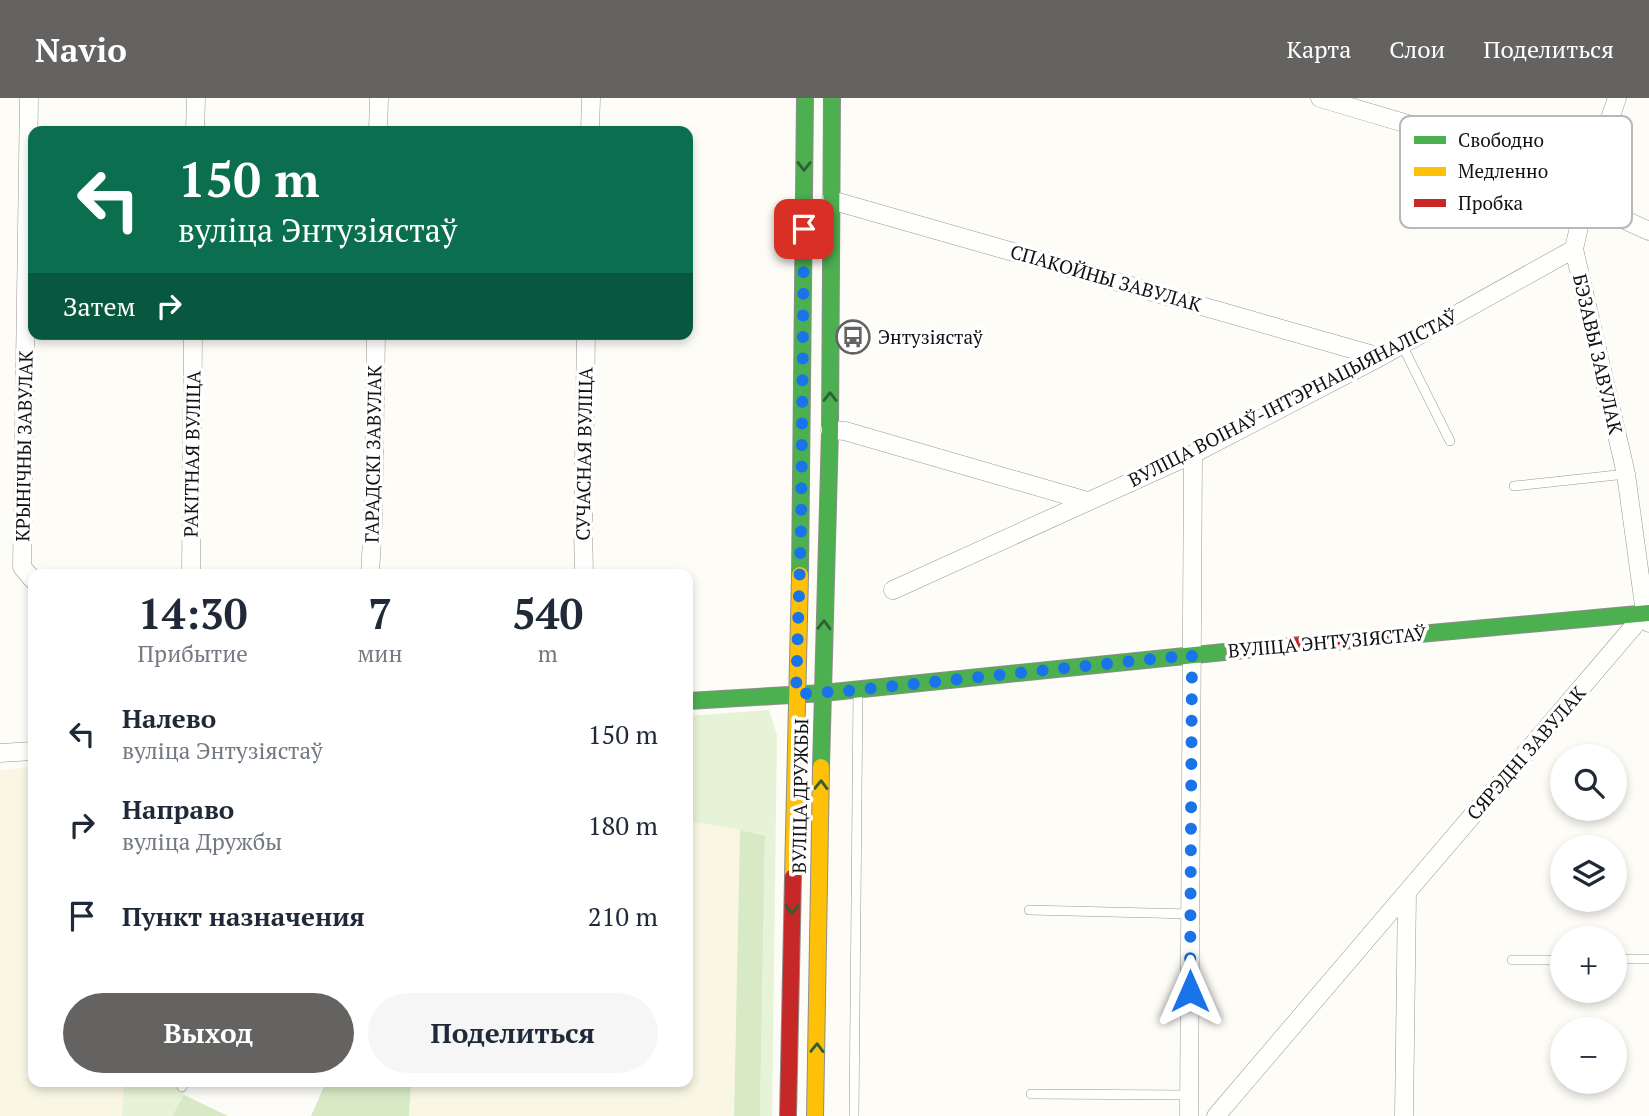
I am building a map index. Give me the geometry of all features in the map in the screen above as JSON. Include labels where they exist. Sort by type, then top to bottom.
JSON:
[{"type":"main road","name":"ВУЛІЦА ДРУЖБЫ","points":[[788,1116],[801,527],[805,98]]},
{"type":"main road","name":"ВУЛІЦА ДРУЖБЫ","points":[[816,1116],[830,430],[832,98]]},
{"type":"main road","name":"ВУЛІЦА ЭНТУЗІЯСТАЎ","points":[[693,701],[823,693],[1192,655],[1648,614]]},
{"type":"street","name":"КРЫНІЧНЫ ЗАВУЛАК","points":[[29,98],[29,126]]},
{"type":"street","points":[[195,126],[196,98]]},
{"type":"street","points":[[378,126],[379,98]]},
{"type":"street","points":[[590,126],[591,98]]},
{"type":"street","points":[[1320,98],[1400,122]]},
{"type":"street","name":"БЭЗАВЫ ЗАВУЛАК","points":[[1611,116],[1617,98]]},
{"type":"street","name":"КРЫНІЧНЫ ЗАВУЛАК","points":[[28,165],[22,566],[28,574]]},
{"type":"street","name":"СПАКОЙНЫ ЗАВУЛАК","points":[[831,200],[1380,358]]},
{"type":"street","points":[[1632,223],[1649,230]]},
{"type":"street","name":"БЭЗАВЫ ЗАВУЛАК","points":[[1579,228],[1574,249],[1626,474],[1648,614]]},
{"type":"street","name":"ВУЛІЦА ВОІНАЎ-ІНТЭРНАЦЫЯНАЛІСТАЎ","points":[[893,590],[1193,454],[1380,358],[1574,249]]},
{"type":"street","name":"РАКІТНАЯ ВУЛІЦА","points":[[191,569],[193,340]]},
{"type":"street","name":"ГАРАДСКІ ЗАВУЛАК","points":[[370,569],[376,340]]},
{"type":"street","name":"СУЧАСНАЯ ВУЛІЦА","points":[[584,569],[586,340]]},
{"type":"street","points":[[830,430],[845,431],[1087,501]]},
{"type":"street","points":[[1189,1116],[1193,454]]},
{"type":"street","name":"СЯРЭДНІ ЗАВУЛАК","points":[[1216,1116],[1648,614]]},
{"type":"street","points":[[0,753],[28,751]]},
{"type":"street","points":[[1404,1116],[1407,893]]},
{"type":"lane","points":[[1402,345],[1450,441]]},
{"type":"lane","points":[[1514,486],[1626,474]]},
{"type":"lane","points":[[854,1116],[858,689]]},
{"type":"lane","points":[[1029,910],[1191,914]]},
{"type":"lane","points":[[1627,959],[1649,959]]},
{"type":"lane","points":[[1512,960],[1550,960]]},
{"type":"lane","points":[[1031,1094],[1189,1095]]},
{"type":"shaded area","points":[[28,767],[28,1087],[124,1087],[122,1116],[0,1116],[0,770]]},
{"type":"shaded area","points":[[693,822],[740,830],[734,1116],[409,1116],[411,1087],[693,1087]]},
{"type":"green space","points":[[769,710],[777,735],[772,1116],[760,1116],[765,837],[693,822],[693,716]]},
{"type":"green space","points":[[740,830],[765,836],[760,1116],[734,1116]]},
{"type":"green space","points":[[124,1087],[188,1087],[172,1116],[122,1116]]},
{"type":"green space","points":[[324,1087],[411,1087],[409,1116],[311,1116]]},
{"type":"green space","points":[[184,1095],[228,1116],[172,1116]]},
{"type":"traffic: fast","points":[[800,575],[805,98]]},
{"type":"traffic: fast","points":[[821,767],[830,430],[832,98]]},
{"type":"traffic: fast","points":[[1409,635],[1649,613]]},
{"type":"traffic: fast","points":[[693,701],[823,693],[1234,651]]},
{"type":"traffic: slow","points":[[793,877],[800,575]]},
{"type":"traffic: slow","points":[[815,1116],[821,767]]},
{"type":"traffic: jam","points":[[1234,651],[1409,635]]},
{"type":"traffic: jam","points":[[788,1116],[793,877]]},
{"type":"place","name":"Энтузіястаў","points":[[853,337]]},
{"type":"route","points":[[804,229],[801,527],[796,694],[1192,655],[1190,991]]}]
